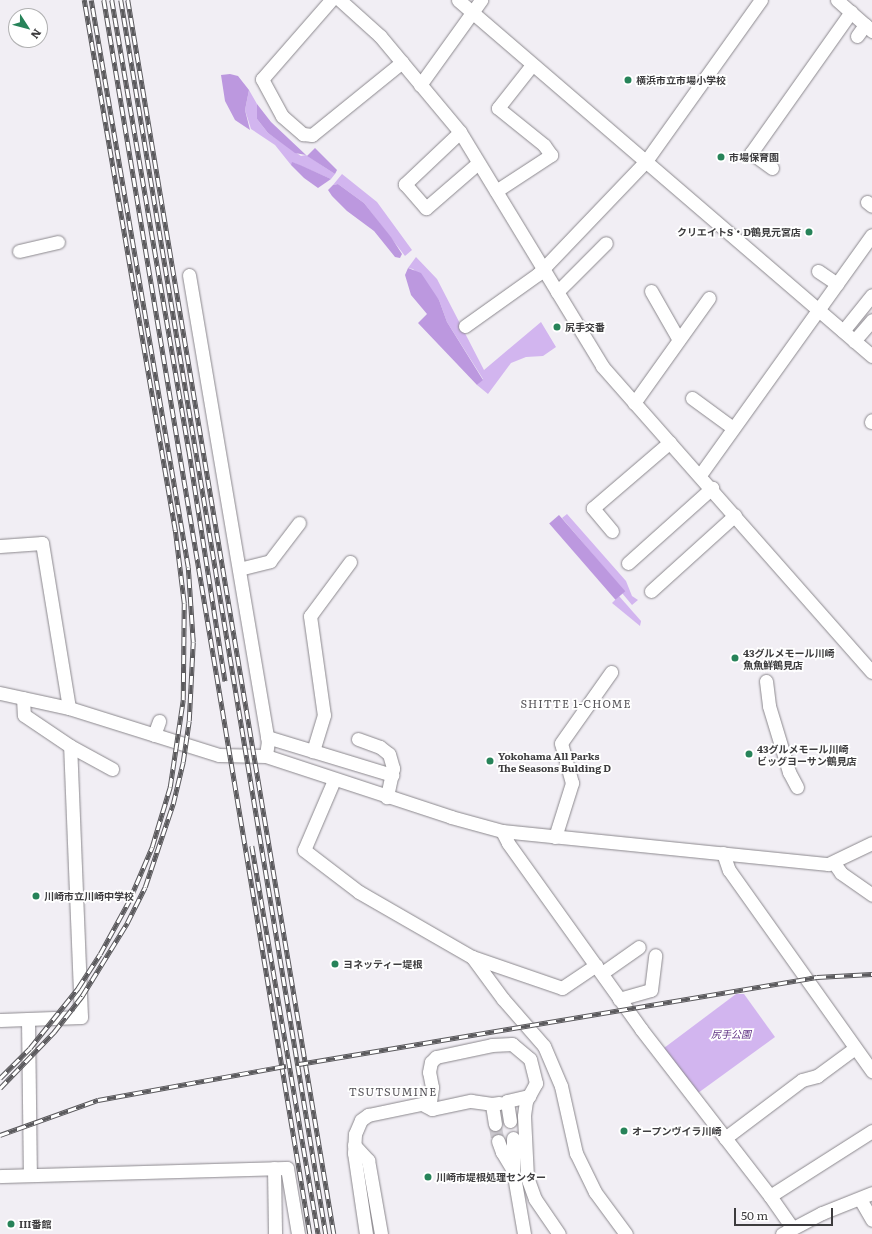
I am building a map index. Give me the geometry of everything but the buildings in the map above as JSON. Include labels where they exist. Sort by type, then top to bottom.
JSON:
[{"type":"street","points":[[331,0],[262,79],[282,116],[303,134],[312,135],[402,62]]},
{"type":"street","points":[[340,0],[380,36],[460,132],[602,366],[712,488],[872,672]]},
{"type":"street","points":[[458,0],[532,65],[646,160],[872,356]]},
{"type":"street","points":[[420,85],[481,0]]},
{"type":"street","points":[[465,326],[538,274],[646,160],[761,0]]},
{"type":"street","points":[[837,0],[869,28],[857,36]]},
{"type":"street","points":[[772,168],[751,153],[851,12]]},
{"type":"street","points":[[496,191],[551,154],[544,145],[498,108],[532,65]]},
{"type":"street","points":[[460,132],[405,184],[426,208],[478,163]]},
{"type":"street","points":[[700,475],[872,235]]},
{"type":"street","points":[[19,251],[58,242]]},
{"type":"street","points":[[557,292],[606,243]]},
{"type":"street","points":[[818,271],[837,284]]},
{"type":"street","points":[[189,275],[267,737],[266,756]]},
{"type":"street","points":[[651,291],[678,340]]},
{"type":"street","points":[[843,331],[872,295]]},
{"type":"street","points":[[634,403],[709,298]]},
{"type":"street","points":[[854,341],[872,320]]},
{"type":"street","points":[[692,398],[733,428]]},
{"type":"street","points":[[612,531],[593,508],[670,442]]},
{"type":"street","points":[[628,563],[712,488]]},
{"type":"street","points":[[650,591],[735,515]]},
{"type":"street","points":[[239,569],[270,561],[299,523]]},
{"type":"street","points":[[0,546],[42,543],[69,708]]},
{"type":"street","points":[[312,751],[324,715],[310,616],[350,562]]},
{"type":"street","points":[[555,837],[572,782],[561,743],[611,672]]},
{"type":"street","points":[[766,681],[769,706],[789,772],[797,787]]},
{"type":"street","points":[[0,693],[69,708],[219,755],[266,756],[334,780],[502,832],[834,863],[872,843]]},
{"type":"street","points":[[23,698],[24,715],[70,746],[112,769]]},
{"type":"street","points":[[154,735],[159,721]]},
{"type":"street","points":[[267,737],[392,775]]},
{"type":"street","points":[[358,739],[380,747],[390,754],[392,775],[387,797]]},
{"type":"street","points":[[0,1020],[81,1017],[70,746]]},
{"type":"street","points":[[334,780],[304,850],[359,892],[472,957],[562,988],[639,947]]},
{"type":"street","points":[[502,832],[508,843],[619,999],[770,1196],[787,1232],[866,1196],[872,1220]]},
{"type":"street","points":[[722,853],[729,870],[872,1071]]},
{"type":"street","points":[[834,863],[841,873],[872,895]]},
{"type":"street","points":[[619,999],[651,990],[655,955]]},
{"type":"street","points":[[472,957],[503,999],[544,1046],[561,1086],[576,1154],[595,1192],[626,1234]]},
{"type":"street","points":[[28,1019],[30,1175]]},
{"type":"street","points":[[366,1234],[356,1181],[354,1145],[355,1134],[361,1120],[368,1115],[424,1105],[430,1102],[432,1087],[429,1072],[431,1062],[436,1056],[492,1045],[512,1044],[530,1058],[536,1083],[529,1096],[524,1116],[524,1150],[527,1177],[535,1199],[559,1234]]},
{"type":"street","points":[[725,1138],[802,1080],[817,1076],[855,1048]]},
{"type":"street","points":[[424,1105],[432,1109],[471,1101],[492,1104],[529,1096]]},
{"type":"street","points":[[507,1101],[510,1121]]},
{"type":"street","points":[[492,1104],[495,1124]]},
{"type":"street","points":[[770,1196],[872,1131]]},
{"type":"street","points":[[513,1138],[513,1170],[520,1202],[524,1234]]},
{"type":"street","points":[[498,1140],[502,1152],[513,1170]]},
{"type":"street","points":[[354,1145],[368,1160],[381,1234]]},
{"type":"street","points":[[0,1176],[281,1168]]},
{"type":"street","points":[[275,1234],[281,1168]]},
{"type":"street","points":[[281,1168],[298,1234]]},
{"type":"street","points":[[520,1202],[535,1199]]},
{"type":"green space","points":[[249,90],[257,104],[257,119],[268,133],[301,156],[306,155],[335,174],[331,179],[294,163],[291,165],[275,145],[251,129],[245,110]]},
{"type":"green space","points":[[342,174],[377,202],[412,250],[405,256],[364,203],[338,184],[333,185]]},
{"type":"green space","points":[[416,257],[437,279],[484,370],[541,322],[556,347],[543,356],[526,357],[511,363],[488,394],[477,385],[483,379],[447,322],[439,300],[413,269],[408,268]]},
{"type":"green space","points":[[567,514],[626,581],[632,596],[638,600],[632,605],[622,593],[624,591],[562,518]]},
{"type":"green space","points":[[619,596],[641,621],[640,626],[612,603]]},
{"type":"green space","name":"尻手公園","points":[[736,994],[744,994],[775,1037],[698,1093],[664,1048]]},
{"type":"shaded area","points":[[230,74],[238,76],[249,90],[245,110],[250,130],[235,120],[225,101],[221,75]]},
{"type":"shaded area","points":[[257,104],[271,122],[306,155],[295,153],[268,133],[257,119]]},
{"type":"shaded area","points":[[315,148],[337,170],[335,174],[307,156]]},
{"type":"shaded area","points":[[292,162],[331,179],[318,188],[304,178],[291,165]]},
{"type":"shaded area","points":[[338,184],[364,203],[391,237],[402,254],[400,258],[395,257],[374,231],[347,211],[332,196],[328,190],[333,185]]},
{"type":"shaded area","points":[[408,268],[421,273],[439,300],[447,322],[483,380],[477,385],[418,323],[427,314],[411,295],[405,275]]},
{"type":"shaded area","points":[[559,515],[625,591],[615,600],[549,524]]},
{"type":"tunnel","points":[[495,1124],[498,1141]]},
{"type":"railway","points":[[0,1078],[30,1048],[78,988],[100,954],[129,901],[152,847],[170,787],[183,700],[184,603],[175,530],[84,0]]},
{"type":"railway","points":[[0,1088],[54,1032],[82,996],[127,923],[145,887],[173,804],[183,762],[189,721],[193,642],[188,567],[91,0]]},
{"type":"railway","points":[[104,0],[310,1234]]},
{"type":"railway","points":[[112,0],[189,450],[225,681]]},
{"type":"railway","points":[[121,0],[326,1234]]},
{"type":"railway","points":[[128,0],[334,1234]]},
{"type":"railway","points":[[252,846],[318,1234]]},
{"type":"railway","points":[[299,1064],[817,977],[872,974]]},
{"type":"railway","points":[[0,1135],[98,1100],[286,1066]]},
{"type":"place","name":"横浜市立市場小学校","points":[[628,80]]},
{"type":"place","name":"市場保育園","points":[[721,157]]},
{"type":"place","name":"クリエイトS・D鶴見元宮店","points":[[809,232]]},
{"type":"place","name":"尻手交番","points":[[557,327]]},
{"type":"place","name":"43グルメモール川崎 魚魚鮮鶴見店","points":[[735,658]]},
{"type":"place","name":"43グルメモール川崎 ビッグヨーサン鶴見店","points":[[749,754]]},
{"type":"place","name":"Yokohama All Parks The Seasons Bulding D","points":[[490,761]]},
{"type":"place","name":"川崎市立川崎中学校","points":[[36,896]]},
{"type":"place","name":"ヨネッティー堤根","points":[[335,964]]},
{"type":"place","name":"オープンヴイラ川崎","points":[[624,1131]]},
{"type":"place","name":"川崎市堤根処理センター","points":[[428,1177]]},
{"type":"place","name":"III番館","points":[[11,1224]]},
{"type":"district","name":"SHITTE 1-CHOME","points":[[576,703]]},
{"type":"district","name":"TSUTSUMINE","points":[[393,1091]]}]
